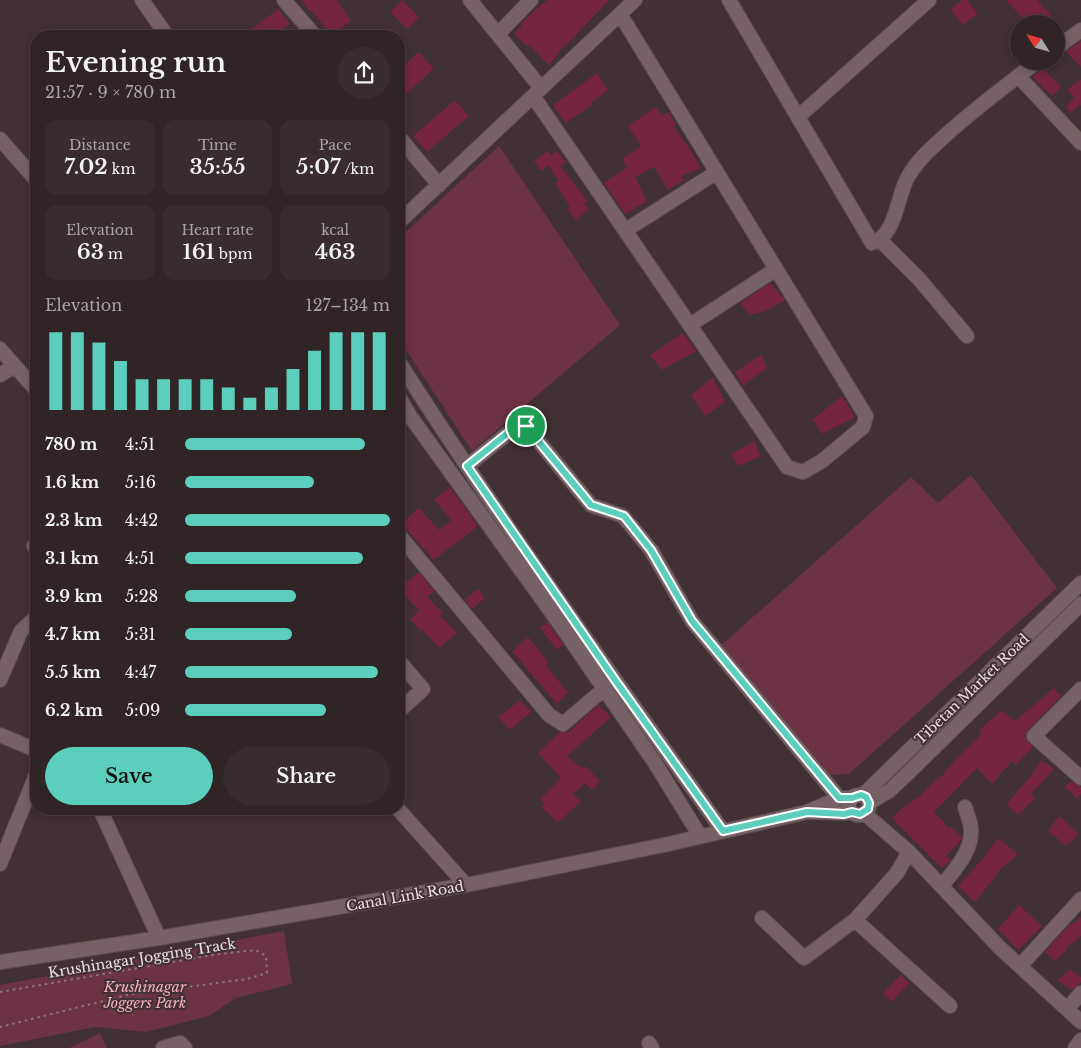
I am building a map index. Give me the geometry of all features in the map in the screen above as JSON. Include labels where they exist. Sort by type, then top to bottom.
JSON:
[{"type":"street","points":[[142,0],[163,30]]},
{"type":"street","points":[[152,0],[174,30]]},
{"type":"street","points":[[284,0],[310,30]]},
{"type":"street","points":[[470,0],[498,34],[626,230],[787,467],[803,472],[822,461],[864,427],[866,416],[620,14]]},
{"type":"street","points":[[498,34],[531,0]]},
{"type":"street","points":[[405,216],[635,0]]},
{"type":"street","points":[[729,0],[872,243],[880,240],[891,223],[900,194],[908,176],[917,163],[966,118],[1026,70]]},
{"type":"street","points":[[798,117],[929,0]]},
{"type":"street","points":[[1065,42],[1081,30]]},
{"type":"street","points":[[1018,76],[1081,143]]},
{"type":"street","points":[[0,139],[30,173]]},
{"type":"street","points":[[405,144],[438,185]]},
{"type":"street","points":[[626,230],[717,172]]},
{"type":"street","points":[[880,240],[919,279],[967,336]]},
{"type":"street","points":[[690,325],[776,270]]},
{"type":"street","points":[[0,349],[30,383]]},
{"type":"street","points":[[0,375],[14,366]]},
{"type":"street","points":[[405,371],[467,466],[615,680],[723,831]]},
{"type":"street","points":[[405,407],[557,620],[655,762],[700,836]]},
{"type":"street","points":[[405,420],[410,416]]},
{"type":"street","points":[[467,466],[518,425],[526,426],[591,505],[624,516],[651,550],[692,621],[856,803],[942,886],[1000,948],[1081,1022]]},
{"type":"street","points":[[405,542],[549,715],[563,724],[604,689]]},
{"type":"street","name":"Tibetan Market Road","points":[[856,803],[1081,583]]},
{"type":"street","name":"Tibetan Market Road","points":[[856,803],[889,791],[1081,604]]},
{"type":"street","points":[[0,680],[21,632],[30,623]]},
{"type":"street","points":[[405,669],[423,689],[405,706]]},
{"type":"street","points":[[1081,689],[1034,736],[1081,778]]},
{"type":"street","points":[[0,735],[30,748]]},
{"type":"street","points":[[0,864],[30,789]]},
{"type":"street","name":"Canal Link Road","points":[[0,962],[159,938],[466,885],[664,845],[807,812],[856,803]]},
{"type":"street","points":[[942,886],[965,855],[970,843],[971,830],[965,807]]},
{"type":"street","points":[[103,815],[159,938]]},
{"type":"street","points":[[403,815],[466,885]]},
{"type":"street","points":[[762,918],[804,958],[855,920],[902,866],[908,852]]},
{"type":"street","points":[[1020,966],[1081,899]]},
{"type":"street","points":[[855,920],[950,1006]]},
{"type":"street","points":[[1067,1009],[1081,993]]},
{"type":"street","points":[[1076,1048],[1081,1040]]},
{"type":"street","points":[[163,1048],[180,1043],[185,1048]]},
{"type":"path","name":"Krushinagar Jogging Track","points":[[0,992],[219,954],[256,950],[266,956],[267,973],[248,978],[127,995],[0,1027]]},
{"type":"green space","points":[[499,146],[620,325],[472,451],[405,348],[405,232]]},
{"type":"green space","points":[[971,475],[1057,588],[849,774],[830,775],[719,647],[911,477],[938,503]]},
{"type":"green space","name":"Krushinagar Joggers Park","points":[[284,931],[292,984],[236,998],[209,1016],[146,1032],[95,1027],[0,1046],[0,985]]},
{"type":"green space","points":[[100,1033],[107,1048],[69,1048]]},
{"type":"building","points":[[301,0],[336,0],[351,20],[339,30],[327,30]]},
{"type":"building","points":[[402,0],[419,17],[407,29],[390,12]]},
{"type":"building","points":[[547,0],[609,0],[559,51],[549,65],[530,46],[528,47],[514,34],[522,25],[521,23]]},
{"type":"building","points":[[962,0],[967,0],[978,14],[963,25],[950,10]]},
{"type":"building","points":[[1006,0],[1037,0],[1051,15],[1020,15]]},
{"type":"building","points":[[278,9],[290,24],[282,30],[251,30]]},
{"type":"building","points":[[1081,41],[1081,67],[1066,51]]},
{"type":"building","points":[[419,52],[434,69],[405,95],[405,65]]},
{"type":"building","points":[[1041,70],[1045,70],[1061,87],[1052,96],[1033,77]]},
{"type":"building","points":[[597,73],[608,90],[591,103],[592,105],[565,123],[553,105]]},
{"type":"building","points":[[1081,79],[1081,106],[1080,104],[1071,113],[1066,107],[1074,98],[1067,90]]},
{"type":"building","points":[[455,100],[469,116],[427,152],[413,136]]},
{"type":"building","points":[[656,107],[662,116],[668,112],[677,125],[674,127],[701,168],[681,176],[684,180],[668,190],[654,167],[635,177],[647,201],[625,214],[604,183],[627,167],[622,159],[641,146],[628,126]]},
{"type":"building","points":[[548,151],[551,156],[556,151],[566,162],[560,166],[587,200],[584,203],[589,209],[576,220],[567,209],[570,207],[555,183],[558,180],[548,165],[541,171],[534,161]]},
{"type":"building","points":[[770,283],[785,300],[766,311],[750,315],[740,303]]},
{"type":"building","points":[[683,333],[696,351],[662,370],[650,355]]},
{"type":"building","points":[[762,354],[767,368],[743,386],[735,372]]},
{"type":"building","points":[[713,377],[725,402],[705,416],[691,395]]},
{"type":"building","points":[[842,396],[855,417],[822,434],[813,419]]},
{"type":"building","points":[[755,441],[760,457],[738,466],[731,454]]},
{"type":"building","points":[[450,487],[478,526],[434,560],[405,529],[405,521],[419,508],[439,530],[451,520],[434,499]]},
{"type":"building","points":[[419,572],[434,591],[427,597],[443,613],[440,616],[457,633],[439,648],[410,619],[419,611],[405,595],[405,583]]},
{"type":"building","points":[[478,589],[485,598],[472,609],[464,600]]},
{"type":"building","points":[[548,622],[563,644],[557,650],[540,628]]},
{"type":"building","points":[[528,637],[549,663],[546,665],[568,693],[557,704],[512,651]]},
{"type":"building","points":[[1054,688],[1061,696],[1024,736],[1033,747],[1016,765],[1012,761],[992,784],[977,768],[934,812],[949,828],[951,827],[962,837],[946,856],[951,860],[942,868],[892,818],[941,777],[956,759],[982,734],[978,731],[1002,710],[1015,721]]},
{"type":"building","points":[[520,700],[531,712],[510,730],[498,717]]},
{"type":"building","points":[[598,705],[611,717],[567,756],[582,768],[585,766],[600,781],[592,790],[585,783],[573,794],[581,801],[558,823],[542,807],[545,804],[540,799],[561,778],[538,753],[560,732],[568,732]]},
{"type":"building","points":[[1041,760],[1054,769],[1031,794],[1035,798],[1018,815],[1006,804],[1030,777]]},
{"type":"building","points":[[1071,781],[1081,787],[1081,794],[1077,799],[1065,787]]},
{"type":"building","points":[[1059,816],[1079,834],[1066,846],[1048,831]]},
{"type":"building","points":[[998,838],[1018,854],[1004,865],[975,902],[958,886],[985,856]]},
{"type":"building","points":[[1019,905],[1042,926],[1018,950],[998,929]]},
{"type":"building","points":[[1081,917],[1081,936],[1066,948],[1055,961],[1045,952],[1067,927]]},
{"type":"building","points":[[1070,969],[1081,977],[1081,982],[1072,990],[1057,980]]},
{"type":"building","points":[[901,975],[909,983],[892,1002],[883,993]]},
{"type":"route","points":[[518,425],[526,426],[591,505],[624,516],[651,550],[692,621],[839,798],[852,798],[856,795],[866,797],[869,803],[868,809],[864,813],[807,812],[723,831],[615,680],[467,466],[518,425]]}]
